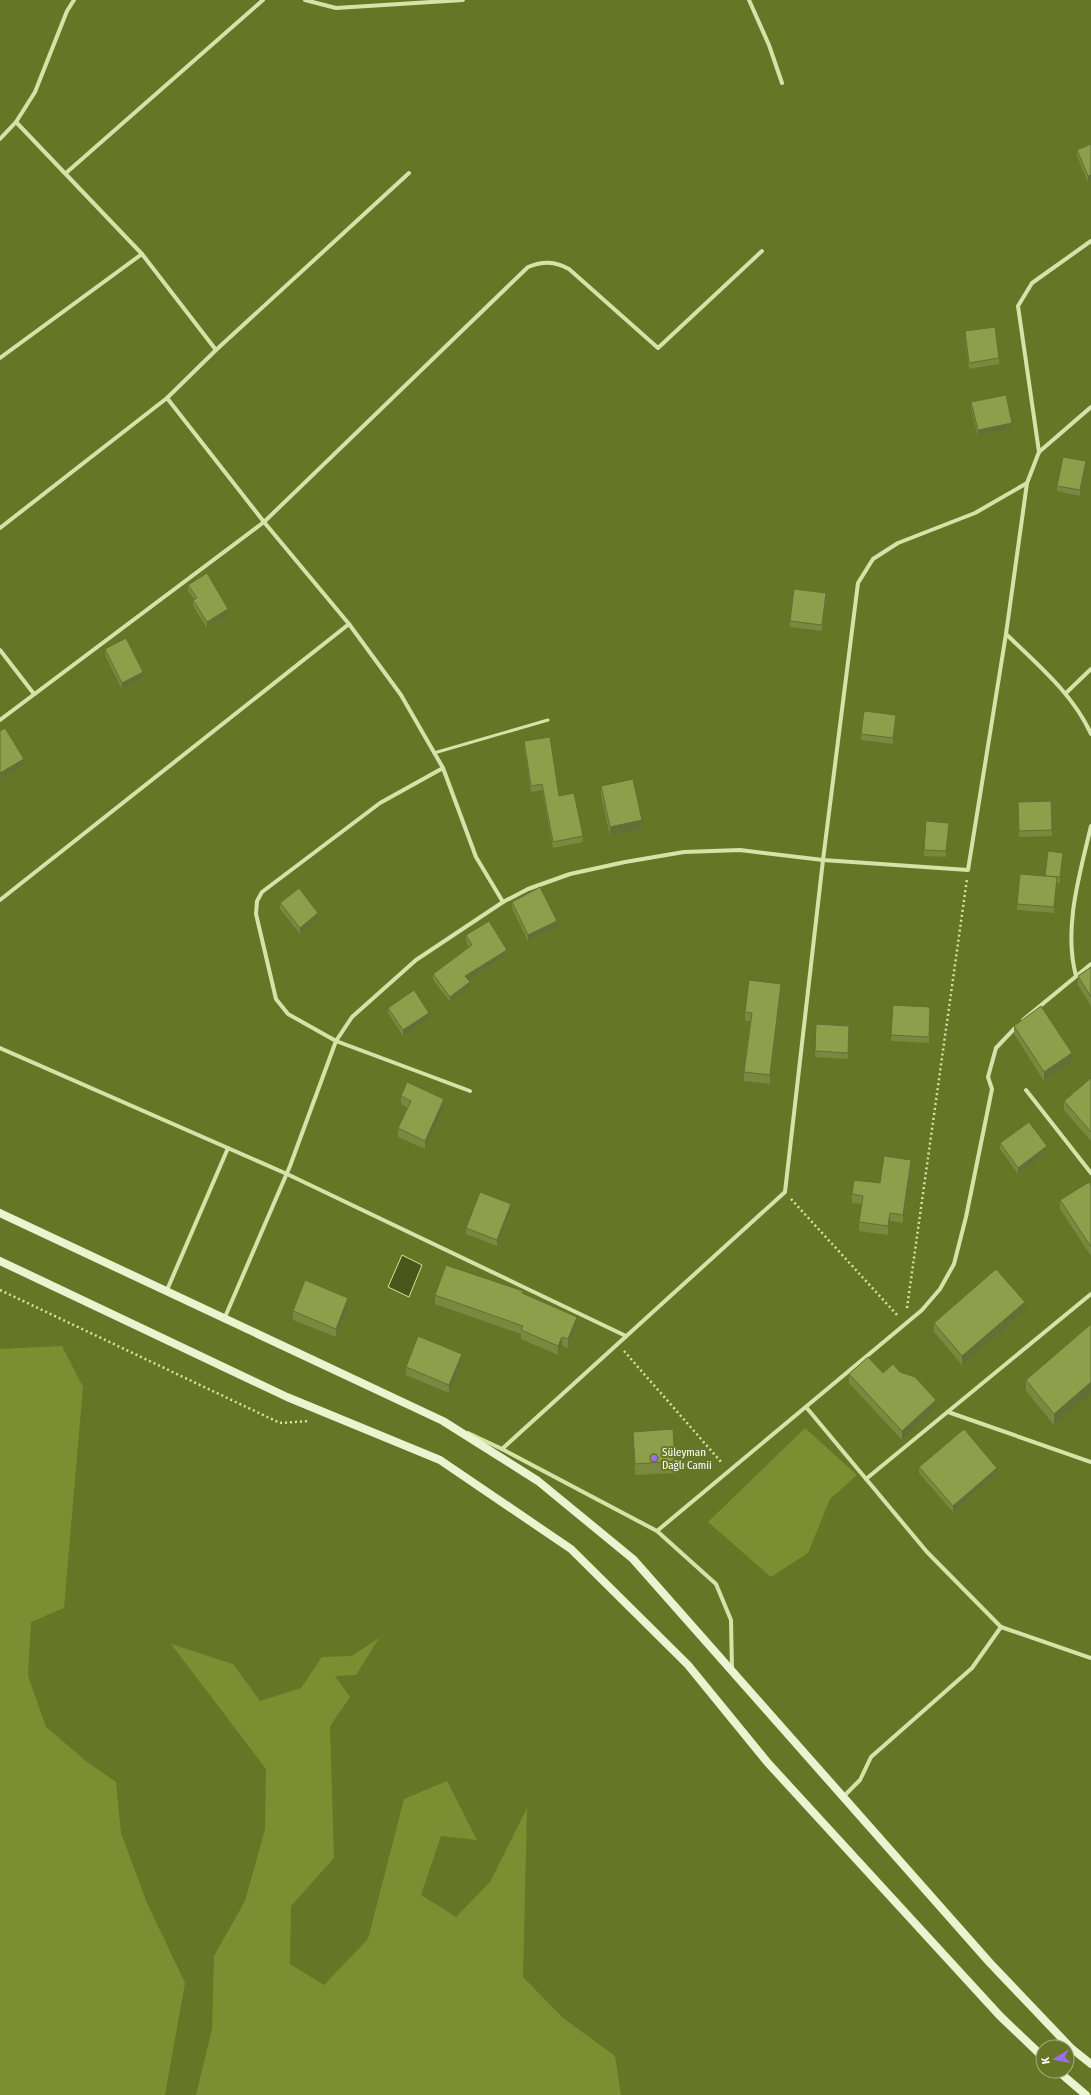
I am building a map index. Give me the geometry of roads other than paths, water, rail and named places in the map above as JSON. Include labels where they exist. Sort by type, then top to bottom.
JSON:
[{"type":"main road","points":[[0,1213],[225,1317],[443,1421],[538,1481],[633,1559],[842,1798],[990,1963],[1071,2048],[1091,2064]]},
{"type":"main road","points":[[0,1261],[287,1397],[440,1460],[571,1549],[688,1665],[768,1763],[1000,2016],[1035,2049]]},
{"type":"main road","points":[[1067,2079],[1086,2095]]},
{"type":"street","points":[[0,139],[16,122],[35,92],[67,11],[74,0]]},
{"type":"street","points":[[66,173],[263,0]]},
{"type":"street","points":[[305,0],[336,8],[463,0]]},
{"type":"street","points":[[749,0],[769,45],[782,83]]},
{"type":"street","points":[[16,122],[142,254],[216,350]]},
{"type":"street","points":[[0,528],[167,398],[216,350],[409,173]]},
{"type":"street","points":[[1039,452],[1018,306],[1032,283],[1091,241]]},
{"type":"street","points":[[0,720],[264,522],[528,267],[546,262],[554,262],[569,269],[658,348],[762,251]]},
{"type":"street","points":[[0,358],[142,254]]},
{"type":"street","points":[[167,398],[264,522],[349,624],[401,695],[443,768],[476,857],[503,902]]},
{"type":"street","points":[[225,1317],[287,1174],[336,1040],[352,1017],[416,960],[503,902],[528,889],[570,874],[625,862],[684,852],[740,850],[823,860],[968,870],[1006,634],[1027,483],[1039,452],[1091,407]]},
{"type":"street","points":[[502,1449],[785,1192],[823,860],[858,583],[873,559],[898,543],[975,513],[1027,483]]},
{"type":"street","points":[[0,900],[349,624]]},
{"type":"street","points":[[1006,634],[1066,693],[1086,722],[1091,734]]},
{"type":"street","points":[[0,650],[34,694]]},
{"type":"street","points":[[1066,693],[1091,669]]},
{"type":"street","points":[[443,768],[380,803],[262,892],[258,901],[256,914],[276,999],[288,1014],[336,1040],[470,1090]]},
{"type":"street","points":[[1076,976],[1071,958],[1071,935],[1080,872],[1091,826]]},
{"type":"street","points":[[657,1531],[922,1310],[940,1289],[954,1264],[966,1217],[992,1089],[988,1077],[996,1048],[1023,1019],[1091,964]]},
{"type":"street","points":[[0,1048],[287,1174],[626,1336]]},
{"type":"street","points":[[1026,1090],[1091,1173]]},
{"type":"street","points":[[167,1290],[228,1148]]},
{"type":"street","points":[[866,1479],[1091,1294]]},
{"type":"street","points":[[806,1407],[926,1552],[1001,1627],[1091,1658]]},
{"type":"street","points":[[948,1412],[1091,1462]]},
{"type":"street","points":[[443,1421],[502,1449],[657,1531],[716,1584],[731,1620],[732,1672]]},
{"type":"street","points":[[842,1798],[860,1780],[871,1757],[972,1668],[1001,1627]]},
{"type":"lane","points":[[434,753],[548,720]]},
{"type":"place","name":"Süleyman Dağlı Camii","points":[[654,1458]]}]
